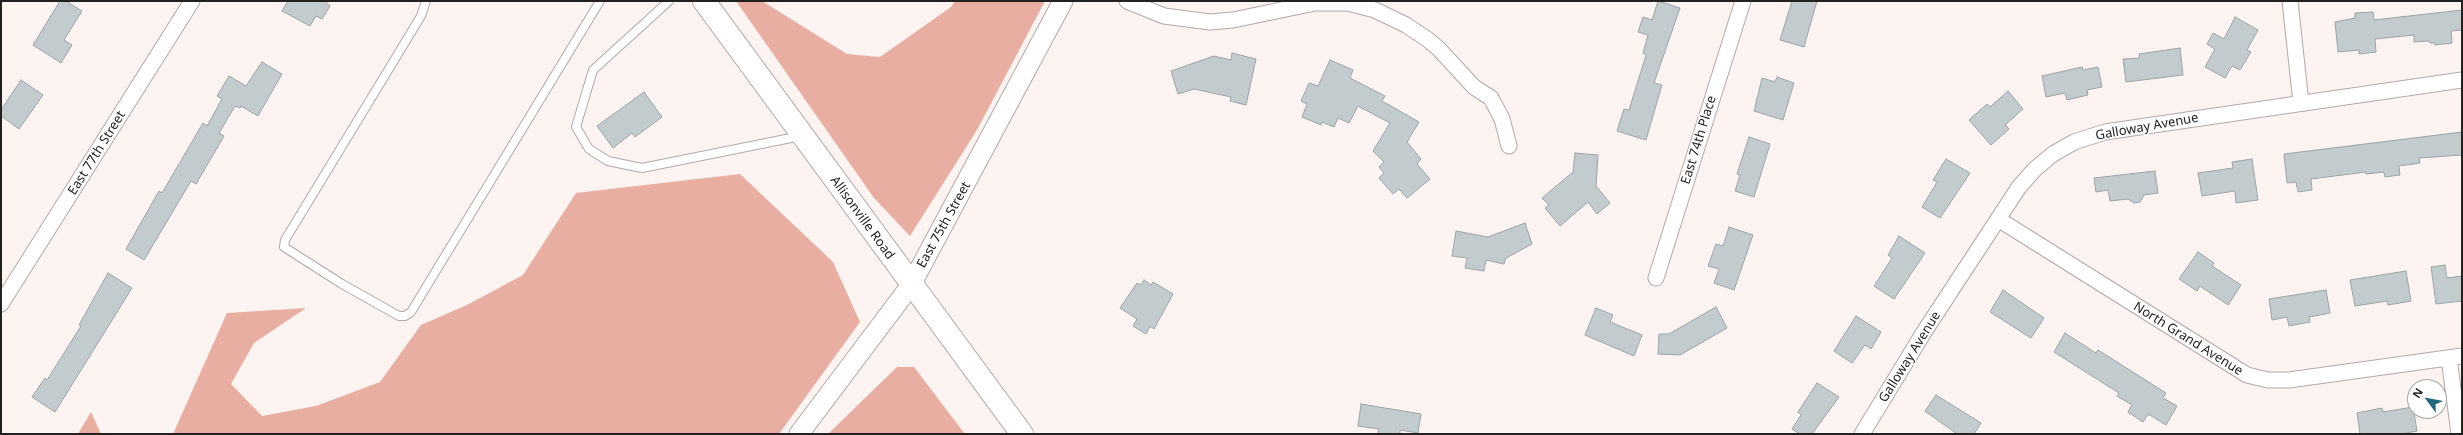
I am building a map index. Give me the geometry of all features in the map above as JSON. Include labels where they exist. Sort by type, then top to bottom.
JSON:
[{"type":"main road","name":"Allisonville Road","points":[[704,1],[911,285],[1022,434]]},
{"type":"street","name":"East 77th Street","points":[[1,304],[192,1]]},
{"type":"street","name":"East 75th Street","points":[[799,434],[911,285],[1063,1]]},
{"type":"street","points":[[1127,1],[1164,16],[1210,22],[1233,20],[1315,2],[1348,3],[1391,17],[1438,48],[1474,87],[1491,98],[1502,119],[1509,146]]},
{"type":"street","name":"East 74th Place","points":[[1656,278],[1743,1]]},
{"type":"street","points":[[2290,1],[2301,103]]},
{"type":"street","name":"Galloway Avenue","points":[[1862,434],[1924,332],[2019,187],[2035,169],[2053,154],[2074,142],[2113,131],[2462,80]]},
{"type":"street","name":"North Grand Avenue","points":[[1998,219],[2247,375],[2268,380],[2289,380],[2455,357]]},
{"type":"street","points":[[2455,357],[2459,434]]},
{"type":"lane","points":[[426,1],[421,16],[284,240],[284,247],[342,284],[399,316],[405,316],[411,312],[600,1]]},
{"type":"lane","points":[[669,1],[593,70],[576,127],[589,149],[608,161],[642,168],[802,136]]},
{"type":"shaded area","points":[[736,1],[762,1],[847,54],[880,57],[951,7],[955,1],[1045,1],[977,130],[910,236],[874,198]]},
{"type":"shaded area","points":[[740,174],[833,262],[860,322],[779,434],[173,434],[227,313],[306,308],[254,343],[231,384],[262,416],[316,406],[380,382],[421,325],[467,305],[523,275],[576,193]]},
{"type":"shaded area","points":[[897,367],[914,367],[965,434],[828,434]]},
{"type":"shaded area","points":[[91,412],[101,434],[78,434]]},
{"type":"building","points":[[60,1],[66,1],[82,11],[64,40],[72,45],[61,63],[33,45]]},
{"type":"building","points":[[288,1],[324,1],[330,6],[322,19],[316,16],[310,26],[282,11]]},
{"type":"building","points":[[1658,1],[1680,8],[1654,83],[1662,85],[1646,140],[1617,131],[1624,109],[1629,110],[1646,55],[1643,53],[1648,35],[1638,32],[1643,17],[1652,20]]},
{"type":"building","points":[[1792,1],[1817,1],[1804,47],[1780,40]]},
{"type":"building","points":[[2462,10],[2462,30],[2451,31],[2452,43],[2435,45],[2435,43],[2430,43],[2429,41],[2414,42],[2414,35],[2375,39],[2376,52],[2359,54],[2359,50],[2338,52],[2335,22],[2355,18],[2355,13],[2373,12],[2374,20]]},
{"type":"building","points":[[2235,17],[2258,30],[2247,50],[2251,52],[2240,70],[2232,66],[2225,78],[2205,67],[2215,49],[2207,44],[2213,33],[2224,39]]},
{"type":"building","points":[[2180,48],[2183,75],[2126,82],[2123,59],[2140,58],[2139,54]]},
{"type":"building","points":[[1232,53],[1256,59],[1246,105],[1230,101],[1231,97],[1194,89],[1178,94],[1171,71],[1214,56],[1231,60]]},
{"type":"building","points":[[1330,60],[1353,70],[1350,78],[1385,96],[1382,101],[1419,122],[1407,142],[1421,159],[1417,164],[1430,179],[1407,198],[1399,189],[1393,194],[1379,178],[1384,173],[1379,167],[1384,162],[1373,151],[1390,123],[1358,106],[1349,123],[1338,118],[1334,127],[1322,122],[1321,125],[1302,117],[1307,104],[1301,101],[1309,83],[1318,86]]},
{"type":"building","points":[[262,62],[282,74],[258,116],[241,106],[240,108],[235,106],[219,133],[224,136],[196,184],[191,181],[144,260],[126,249],[159,191],[162,193],[203,123],[207,126],[222,99],[217,96],[229,76],[246,86]]},
{"type":"building","points":[[2082,67],[2083,70],[2098,67],[2102,87],[2087,90],[2088,95],[2067,100],[2065,93],[2046,97],[2042,76]]},
{"type":"building","points":[[1777,77],[1794,83],[1783,120],[1754,111],[1762,78],[1775,82]]},
{"type":"building","points":[[21,80],[43,95],[19,129],[1,116],[1,110]]},
{"type":"building","points":[[2008,91],[2023,109],[2005,125],[2009,129],[1991,145],[1969,120],[1987,104],[1990,107]]},
{"type":"building","points":[[644,92],[662,117],[635,137],[632,133],[613,148],[597,126]]},
{"type":"building","points":[[2462,132],[2462,155],[2419,158],[2420,163],[2399,166],[2400,175],[2385,177],[2384,172],[2366,174],[2366,172],[2311,179],[2312,190],[2298,192],[2296,182],[2287,183],[2284,154]]},
{"type":"building","points":[[1749,137],[1770,144],[1754,197],[1735,191],[1740,175],[1737,174]]},
{"type":"building","points":[[1575,153],[1598,155],[1596,186],[1610,203],[1597,214],[1588,202],[1560,226],[1545,208],[1549,205],[1542,198],[1573,172]]},
{"type":"building","points":[[1946,159],[1970,173],[1940,218],[1922,207],[1937,182],[1933,180]]},
{"type":"building","points":[[2252,159],[2258,200],[2236,203],[2235,191],[2202,196],[2198,173],[2233,168],[2232,162]]},
{"type":"building","points":[[2155,171],[2158,193],[2144,195],[2140,202],[2134,203],[2128,199],[2110,201],[2108,190],[2096,192],[2094,178]]},
{"type":"building","points":[[1525,223],[1532,244],[1506,258],[1504,264],[1486,260],[1484,271],[1465,268],[1467,258],[1452,256],[1456,231],[1488,237]]},
{"type":"building","points":[[1729,227],[1753,235],[1734,290],[1714,283],[1719,269],[1708,266],[1716,244],[1723,246]]},
{"type":"building","points":[[1899,236],[1925,253],[1894,299],[1874,286],[1892,258],[1888,255]]},
{"type":"building","points":[[2198,252],[2214,263],[2212,266],[2241,285],[2228,305],[2200,286],[2197,291],[2179,279]]},
{"type":"building","points":[[2445,265],[2447,278],[2462,276],[2462,301],[2436,304],[2431,267]]},
{"type":"building","points":[[2406,271],[2411,301],[2388,305],[2387,301],[2355,306],[2350,280]]},
{"type":"building","points":[[108,273],[132,288],[55,412],[32,397],[45,378],[47,380],[81,326],[79,325]]},
{"type":"building","points":[[1144,280],[1151,285],[1153,282],[1173,294],[1154,329],[1150,326],[1146,334],[1133,326],[1137,319],[1120,308],[1137,283],[1141,285]]},
{"type":"building","points":[[2003,290],[2044,318],[2031,338],[1990,312]]},
{"type":"building","points":[[2326,290],[2330,313],[2309,317],[2310,322],[2289,326],[2287,317],[2272,320],[2269,299]]},
{"type":"building","points":[[1716,307],[1727,328],[1680,355],[1658,354],[1659,334],[1669,334]]},
{"type":"building","points":[[1596,308],[1613,315],[1610,322],[1642,335],[1634,356],[1585,335]]},
{"type":"building","points":[[1856,316],[1881,332],[1871,349],[1865,345],[1852,363],[1834,351]]},
{"type":"building","points":[[2065,333],[2096,353],[2098,350],[2166,393],[2163,398],[2177,406],[2166,425],[2148,414],[2143,422],[2128,412],[2132,405],[2117,396],[2119,393],[2054,352]]},
{"type":"building","points":[[1817,383],[1839,397],[1812,434],[1800,434],[1792,429],[1801,415],[1798,412]]},
{"type":"building","points":[[1936,395],[1981,423],[1974,434],[1957,434],[1925,411]]},
{"type":"building","points":[[1361,404],[1421,414],[1418,433],[1400,430],[1400,434],[1378,434],[1379,429],[1358,426]]},
{"type":"building","points":[[2382,408],[2383,412],[2407,408],[2407,419],[2415,419],[2417,431],[2401,434],[2360,434],[2357,413]]}]
